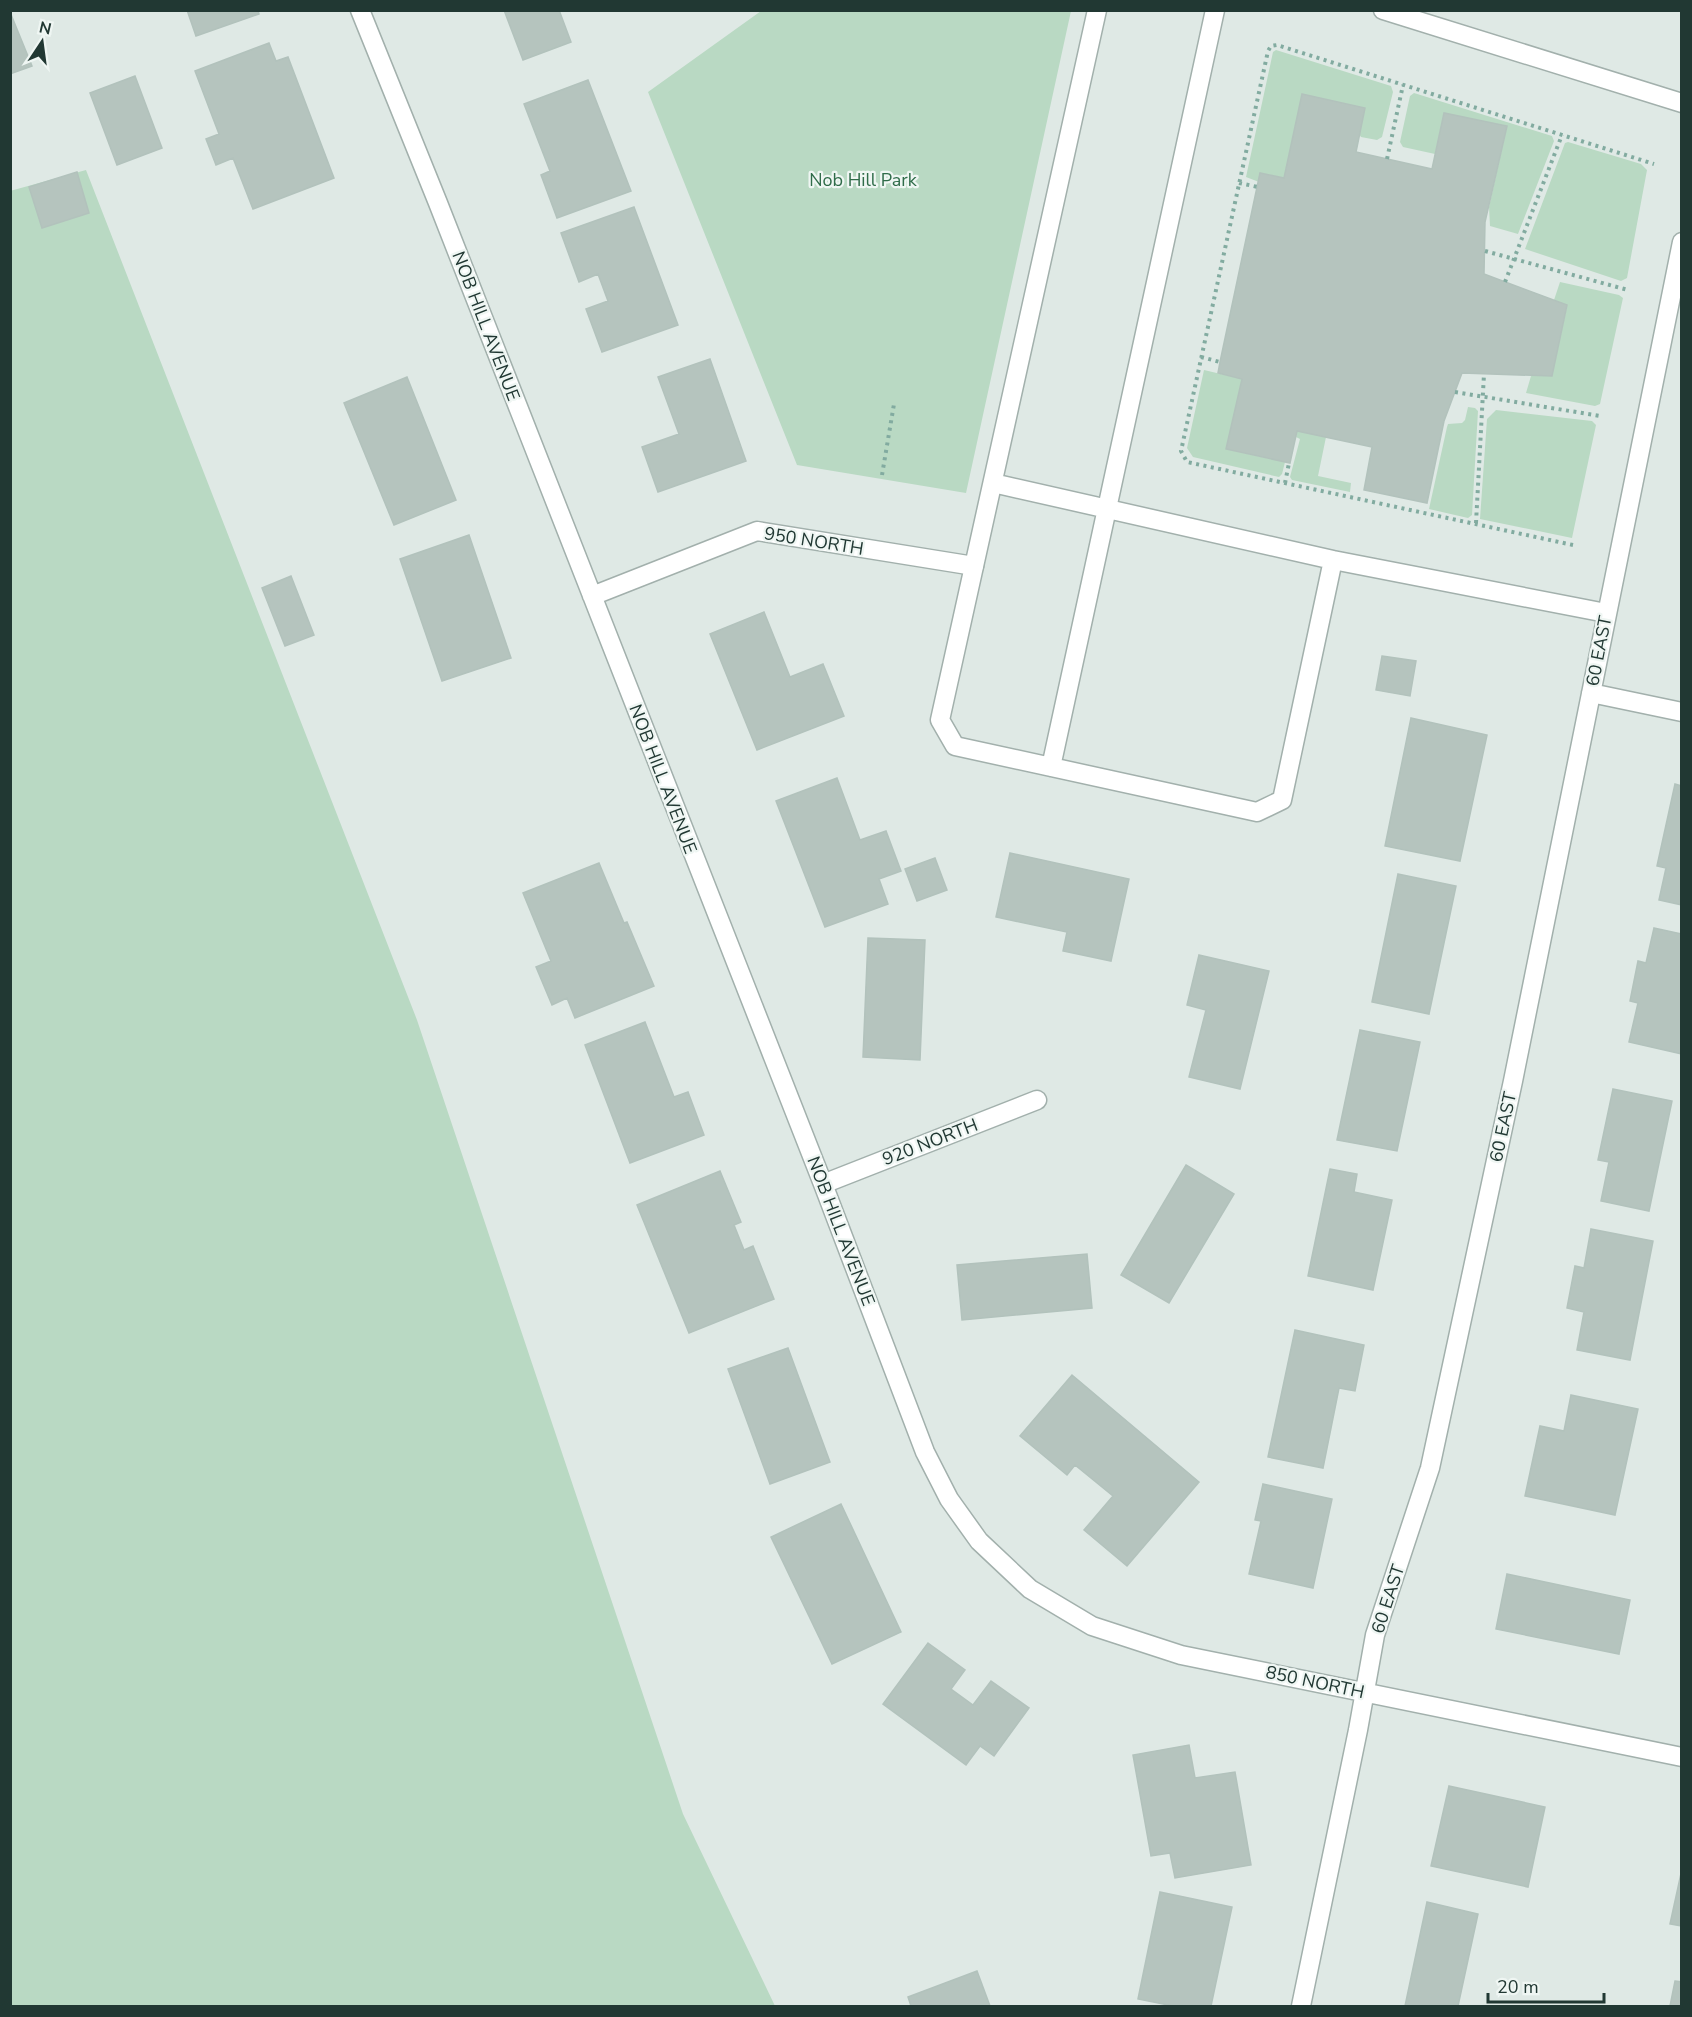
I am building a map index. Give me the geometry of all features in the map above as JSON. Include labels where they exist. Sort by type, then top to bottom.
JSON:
[{"type":"street","name":"NOB HILL AVENUE","points":[[360,10],[823,1184],[925,1452],[949,1499],[979,1541]]},
{"type":"street","points":[[1096,10],[940,720],[955,746],[1257,812],[1282,800],[1333,560]]},
{"type":"street","points":[[1051,767],[1215,10]]},
{"type":"street","points":[[1383,10],[1682,103]]},
{"type":"street","name":"60 EAST","points":[[1301,2007],[1375,1635],[1430,1468],[1510,1093],[1682,242]]},
{"type":"street","points":[[993,483],[1333,560],[1606,613]]},
{"type":"street","name":"950 NORTH","points":[[592,596],[757,531],[974,566]]},
{"type":"street","points":[[1591,693],[1682,712]]},
{"type":"street","name":"920 NORTH","points":[[823,1184],[1037,1100]]},
{"type":"street","name":"850 NORTH","points":[[979,1541],[1030,1589],[1092,1626],[1181,1655],[1682,1757]]},
{"type":"path","points":[[1573,544],[1187,462],[1181,452],[1201,357],[1268,51],[1271,46],[1277,45],[1654,164]]},
{"type":"path","points":[[1387,159],[1403,85]]},
{"type":"path","points":[[1505,282],[1562,135]]},
{"type":"path","points":[[1239,183],[1258,187]]},
{"type":"path","points":[[1485,251],[1628,290]]},
{"type":"path","points":[[1201,357],[1220,362]]},
{"type":"path","points":[[1476,524],[1485,374]]},
{"type":"path","points":[[1455,392],[1600,416]]},
{"type":"path","points":[[882,475],[894,404]]},
{"type":"path","points":[[1285,483],[1289,463]]},
{"type":"green space","name":"Nob Hill Park","points":[[761,11],[1071,11],[966,493],[797,465],[648,92]]},
{"type":"green space","points":[[1276,50],[1391,86],[1393,92],[1382,137],[1377,140],[1361,137],[1359,134],[1365,108],[1302,94],[1284,178],[1261,173],[1259,182],[1246,177],[1273,52]]},
{"type":"green space","points":[[1414,93],[1552,136],[1554,141],[1518,234],[1490,226],[1489,207],[1507,126],[1444,113],[1435,154],[1403,147],[1400,142],[1410,96]]},
{"type":"green space","points":[[1565,143],[1641,164],[1647,170],[1627,278],[1621,281],[1525,249]]},
{"type":"green space","points":[[86,170],[417,1020],[683,1814],[775,2006],[11,2006],[10,191]]},
{"type":"green space","points":[[1560,282],[1619,295],[1623,298],[1600,404],[1595,406],[1526,393],[1531,376],[1552,376],[1567,306],[1554,300]]},
{"type":"green space","points":[[1204,370],[1242,379],[1226,449],[1285,462],[1279,477],[1193,457],[1187,448]]},
{"type":"green space","points":[[1468,407],[1478,411],[1472,515],[1468,518],[1429,509],[1448,424],[1462,423]]},
{"type":"green space","points":[[1496,410],[1592,421],[1596,425],[1572,538],[1480,519],[1487,419]]},
{"type":"green space","points":[[1297,431],[1326,437],[1318,476],[1351,483],[1350,492],[1292,480],[1290,477],[1300,439],[1296,437]]},
{"type":"building","points":[[187,10],[258,10],[259,14],[196,36]]},
{"type":"building","points":[[504,10],[559,10],[571,42],[523,60]]},
{"type":"building","points":[[10,12],[32,66],[10,74]]},
{"type":"building","points":[[269,43],[276,61],[288,57],[334,178],[253,209],[233,158],[216,165],[206,139],[219,134],[195,71]]},
{"type":"building","points":[[135,76],[162,148],[117,165],[90,93]]},
{"type":"building","points":[[588,80],[631,191],[557,218],[541,175],[550,171],[524,104]]},
{"type":"building","points":[[1302,94],[1365,108],[1356,152],[1432,169],[1444,113],[1507,126],[1485,222],[1484,274],[1567,305],[1552,376],[1462,373],[1444,421],[1427,503],[1364,490],[1372,447],[1297,431],[1290,463],[1226,449],[1242,379],[1218,373],[1260,173],[1284,178]]},
{"type":"building","points":[[77,172],[89,213],[42,228],[29,187]]},
{"type":"building","points":[[634,207],[678,325],[602,352],[586,309],[608,301],[598,274],[579,282],[561,233]]},
{"type":"building","points":[[710,359],[746,461],[658,492],[642,447],[679,434],[658,377]]},
{"type":"building","points":[[407,377],[456,500],[394,525],[344,403]]},
{"type":"building","points":[[469,535],[511,658],[442,681],[400,559]]},
{"type":"building","points":[[291,576],[314,635],[285,646],[262,588]]},
{"type":"building","points":[[764,612],[790,677],[823,664],[844,716],[757,750],[710,634]]},
{"type":"building","points":[[1382,656],[1416,661],[1410,696],[1376,690]]},
{"type":"building","points":[[1411,718],[1487,735],[1460,861],[1385,846]]},
{"type":"building","points":[[837,778],[860,840],[886,831],[901,871],[879,879],[888,904],[825,927],[776,801]]},
{"type":"building","points":[[1675,784],[1682,786],[1682,905],[1659,900],[1666,868],[1657,866]]},
{"type":"building","points":[[1010,853],[1129,879],[1111,961],[1063,951],[1067,932],[996,917]]},
{"type":"building","points":[[935,858],[947,890],[917,901],[905,869]]},
{"type":"building","points":[[599,863],[654,986],[575,1018],[567,998],[552,1005],[536,967],[551,961],[523,893]]},
{"type":"building","points":[[1398,874],[1456,886],[1429,1014],[1372,1002]]},
{"type":"building","points":[[1654,928],[1682,934],[1682,1054],[1629,1042],[1638,1003],[1630,1001],[1638,961],[1646,963]]},
{"type":"building","points":[[868,938],[925,940],[920,1060],[863,1057]]},
{"type":"building","points":[[1199,955],[1269,971],[1240,1089],[1189,1077],[1206,1010],[1187,1005]]},
{"type":"building","points":[[645,1022],[674,1097],[688,1092],[704,1135],[630,1163],[585,1045]]},
{"type":"building","points":[[1360,1030],[1420,1042],[1397,1151],[1337,1140]]},
{"type":"building","points":[[1613,1089],[1672,1101],[1649,1211],[1601,1201],[1609,1162],[1598,1160]]},
{"type":"building","points":[[1186,1165],[1234,1194],[1169,1303],[1121,1275]]},
{"type":"building","points":[[1330,1169],[1357,1174],[1354,1192],[1392,1200],[1373,1290],[1308,1276]]},
{"type":"building","points":[[720,1171],[741,1222],[734,1225],[744,1250],[753,1246],[774,1299],[689,1333],[637,1205]]},
{"type":"building","points":[[1591,1229],[1653,1241],[1630,1360],[1577,1350],[1584,1312],[1567,1308],[1575,1266],[1584,1268]]},
{"type":"building","points":[[1087,1254],[1092,1308],[962,1320],[957,1265]]},
{"type":"building","points":[[1295,1330],[1364,1345],[1355,1391],[1339,1388],[1323,1468],[1268,1457]]},
{"type":"building","points":[[788,1348],[830,1462],[770,1484],[728,1369]]},
{"type":"building","points":[[1072,1375],[1199,1482],[1127,1566],[1084,1530],[1113,1496],[1075,1465],[1067,1475],[1020,1436]]},
{"type":"building","points":[[1571,1395],[1638,1409],[1615,1515],[1525,1496],[1540,1426],[1564,1431]]},
{"type":"building","points":[[1263,1484],[1332,1499],[1313,1588],[1249,1574],[1261,1521],[1255,1520]]},
{"type":"building","points":[[841,1504],[901,1632],[832,1664],[771,1537]]},
{"type":"building","points":[[1507,1574],[1630,1600],[1619,1654],[1496,1629]]},
{"type":"building","points":[[928,1643],[965,1670],[951,1689],[973,1705],[991,1681],[1029,1708],[994,1756],[980,1746],[966,1765],[883,1704]]},
{"type":"building","points":[[1189,1745],[1195,1778],[1235,1772],[1251,1865],[1175,1878],[1170,1853],[1151,1856],[1133,1755]]},
{"type":"building","points":[[1449,1786],[1545,1807],[1528,1887],[1431,1866]]},
{"type":"building","points":[[1682,1869],[1682,1926],[1670,1924]]},
{"type":"building","points":[[1160,1892],[1232,1907],[1211,2006],[1173,2006],[1138,1999]]},
{"type":"building","points":[[1427,1902],[1478,1914],[1458,2006],[1405,2006]]},
{"type":"building","points":[[977,1971],[990,2006],[911,2006],[908,1997]]},
{"type":"building","points":[[1675,1981],[1682,1982],[1682,2006],[1670,2006]]}]
